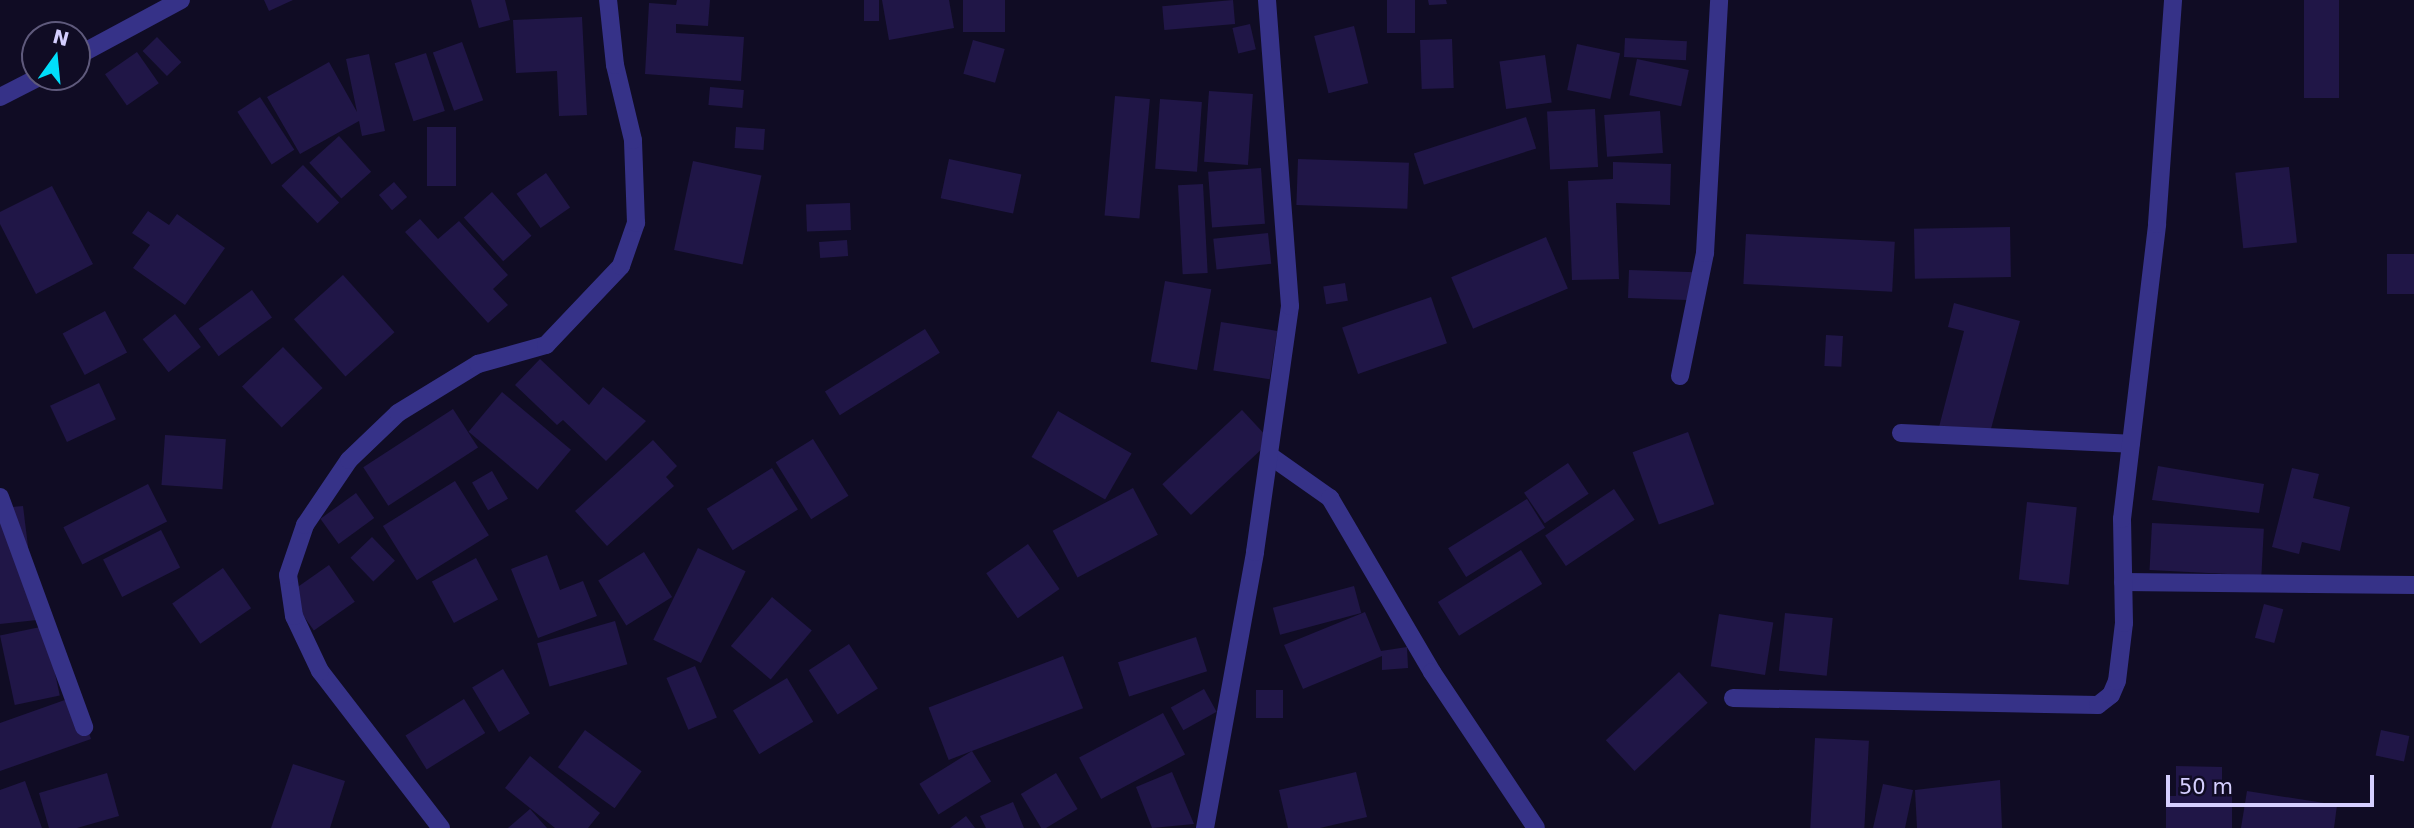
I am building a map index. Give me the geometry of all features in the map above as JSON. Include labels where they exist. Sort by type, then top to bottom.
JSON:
[{"type":"street","points":[[91,48],[181,0]]},
{"type":"street","points":[[442,828],[320,671],[294,616],[288,575],[305,525],[349,460],[397,413],[478,364],[546,345],[621,266],[635,223],[633,140],[615,65],[608,0]]},
{"type":"street","points":[[1205,828],[1217,777],[1290,306],[1267,0]]},
{"type":"street","points":[[1680,376],[1705,253],[1719,0]]},
{"type":"street","points":[[1733,698],[2098,705],[2117,681],[2123,582],[2122,519],[2157,224],[2173,0]]},
{"type":"street","points":[[0,97],[21,86]]},
{"type":"street","points":[[1901,433],[2131,444]]},
{"type":"street","points":[[1269,455],[1330,498],[1432,672],[1536,828]]},
{"type":"street","points":[[0,497],[84,727]]},
{"type":"street","points":[[2123,582],[2414,585]]},
{"type":"building","points":[[264,0],[293,0],[269,11]]},
{"type":"building","points":[[471,0],[505,0],[510,20],[479,28]]},
{"type":"building","points":[[677,0],[710,0],[708,26],[676,24],[676,33],[744,37],[741,81],[645,74],[649,3],[676,5]]},
{"type":"building","points":[[864,0],[879,0],[879,21],[864,21]]},
{"type":"building","points":[[882,0],[949,0],[954,28],[889,40]]},
{"type":"building","points":[[963,0],[1005,0],[1005,32],[963,32]]},
{"type":"building","points":[[1233,0],[1235,24],[1164,30],[1162,6]]},
{"type":"building","points":[[1387,0],[1415,0],[1415,33],[1387,33]]},
{"type":"building","points":[[1428,0],[1446,0],[1447,4],[1429,5]]},
{"type":"building","points":[[2304,0],[2339,0],[2339,98],[2304,98]]},
{"type":"building","points":[[582,17],[587,115],[559,116],[557,71],[516,73],[513,20]]},
{"type":"building","points":[[1250,24],[1256,49],[1238,53],[1232,28]]},
{"type":"building","points":[[1354,26],[1368,83],[1328,93],[1314,36]]},
{"type":"building","points":[[157,37],[181,62],[167,76],[143,51]]},
{"type":"building","points":[[1625,38],[1687,41],[1686,60],[1624,57]]},
{"type":"building","points":[[1452,39],[1454,88],[1422,89],[1420,40]]},
{"type":"building","points":[[973,40],[1005,49],[995,83],[963,74]]},
{"type":"building","points":[[462,42],[483,100],[454,111],[433,53]]},
{"type":"building","points":[[1577,44],[1620,53],[1610,99],[1567,90]]},
{"type":"building","points":[[137,52],[159,83],[127,105],[105,74]]},
{"type":"building","points":[[426,53],[445,111],[413,121],[395,63]]},
{"type":"building","points":[[369,54],[385,131],[362,136],[359,121],[300,154],[267,97],[329,62],[357,112],[346,59]]},
{"type":"building","points":[[1545,55],[1552,103],[1506,109],[1499,61]]},
{"type":"building","points":[[1637,59],[1689,70],[1681,106],[1629,95]]},
{"type":"building","points":[[710,87],[744,90],[742,108],[708,105]]},
{"type":"building","points":[[1209,91],[1253,94],[1248,165],[1204,162]]},
{"type":"building","points":[[1115,96],[1150,99],[1139,219],[1105,216]]},
{"type":"building","points":[[260,97],[294,150],[272,165],[237,112]]},
{"type":"building","points":[[1160,99],[1202,102],[1197,172],[1155,169]]},
{"type":"building","points":[[1595,109],[1598,167],[1550,169],[1547,112]]},
{"type":"building","points":[[1660,111],[1663,153],[1607,157],[1604,115]]},
{"type":"building","points":[[1526,117],[1536,148],[1424,185],[1414,153]]},
{"type":"building","points":[[427,127],[456,127],[456,186],[427,186]]},
{"type":"building","points":[[736,127],[765,129],[763,150],[735,148]]},
{"type":"building","points":[[339,136],[371,172],[341,198],[309,163]]},
{"type":"building","points":[[949,159],[1021,174],[1013,214],[941,198]]},
{"type":"building","points":[[1298,159],[1409,163],[1407,209],[1296,205]]},
{"type":"building","points":[[693,161],[761,176],[743,265],[674,250]]},
{"type":"building","points":[[1613,162],[1671,164],[1670,205],[1616,203],[1619,279],[1572,280],[1568,181],[1613,179]]},
{"type":"building","points":[[303,165],[339,202],[318,223],[281,186]]},
{"type":"building","points":[[2289,167],[2297,243],[2243,248],[2235,173]]},
{"type":"building","points":[[1261,168],[1265,224],[1212,228],[1208,172]]},
{"type":"building","points":[[546,173],[570,207],[541,228],[517,194]]},
{"type":"building","points":[[394,182],[407,197],[392,210],[379,195]]},
{"type":"building","points":[[1203,184],[1208,273],[1183,274],[1178,185]]},
{"type":"building","points":[[52,186],[93,264],[36,294],[0,224],[0,212]]},
{"type":"building","points":[[492,192],[531,236],[503,261],[464,217]]},
{"type":"building","points":[[850,203],[851,230],[807,232],[806,205]]},
{"type":"building","points":[[148,211],[169,225],[177,214],[225,248],[185,305],[133,268],[150,245],[132,233]]},
{"type":"building","points":[[420,219],[438,239],[459,221],[508,275],[493,289],[508,305],[488,323],[405,232]]},
{"type":"building","points":[[2010,227],[2011,277],[1915,279],[1914,229]]},
{"type":"building","points":[[1268,233],[1271,264],[1217,270],[1213,239]]},
{"type":"building","points":[[1746,234],[1895,242],[1892,292],[1743,284]]},
{"type":"building","points":[[1546,237],[1568,289],[1473,329],[1451,277]]},
{"type":"building","points":[[847,240],[848,256],[820,258],[819,242]]},
{"type":"building","points":[[2387,254],[2414,254],[2414,294],[2387,294]]},
{"type":"building","points":[[1629,270],[1696,272],[1695,300],[1628,298]]},
{"type":"building","points":[[343,275],[395,332],[345,376],[294,319]]},
{"type":"building","points":[[1165,281],[1211,289],[1197,370],[1151,362]]},
{"type":"building","points":[[1345,283],[1348,301],[1326,304],[1323,286]]},
{"type":"building","points":[[252,290],[272,318],[219,356],[199,329]]},
{"type":"building","points":[[1431,297],[1447,343],[1358,374],[1342,328]]},
{"type":"building","points":[[1954,303],[2020,321],[1988,440],[1939,427],[1964,331],[1948,327]]},
{"type":"building","points":[[105,311],[127,352],[85,375],[63,334]]},
{"type":"building","points":[[175,314],[201,347],[169,372],[143,339]]},
{"type":"building","points":[[1221,322],[1277,331],[1270,379],[1213,370]]},
{"type":"building","points":[[925,329],[940,353],[840,415],[825,392]]},
{"type":"building","points":[[1826,335],[1843,336],[1841,367],[1824,366]]},
{"type":"building","points":[[283,347],[323,388],[282,428],[242,387]]},
{"type":"building","points":[[540,359],[589,405],[603,387],[646,421],[606,461],[563,420],[557,425],[515,385]]},
{"type":"building","points":[[99,383],[116,419],[67,442],[50,406]]},
{"type":"building","points":[[502,392],[571,450],[538,490],[469,432]]},
{"type":"building","points":[[453,409],[478,448],[388,506],[363,467]]},
{"type":"building","points":[[1242,410],[1271,441],[1191,515],[1162,484]]},
{"type":"building","points":[[1058,411],[1132,453],[1105,499],[1032,457]]},
{"type":"building","points":[[1688,432],[1714,504],[1659,525],[1633,452]]},
{"type":"building","points":[[165,435],[226,439],[222,489],[162,485]]},
{"type":"building","points":[[813,439],[849,496],[811,519],[776,462]]},
{"type":"building","points":[[653,440],[677,466],[666,477],[674,486],[607,546],[575,511]]},
{"type":"building","points":[[1568,463],[1589,494],[1545,523],[1524,493]]},
{"type":"building","points":[[2158,466],[2264,484],[2259,513],[2152,500]]},
{"type":"building","points":[[772,468],[798,510],[733,550],[707,509]]},
{"type":"building","points":[[2292,468],[2319,474],[2313,498],[2350,507],[2340,551],[2302,542],[2299,554],[2272,547]]},
{"type":"building","points":[[492,471],[508,499],[488,510],[472,482]]},
{"type":"building","points":[[455,481],[489,535],[417,580],[383,526]]},
{"type":"building","points":[[148,484],[167,521],[82,565],[63,527]]},
{"type":"building","points":[[1133,488],[1158,535],[1078,578],[1053,531]]},
{"type":"building","points":[[1614,489],[1635,520],[1566,566],[1545,535]]},
{"type":"building","points":[[356,493],[374,518],[339,544],[320,519]]},
{"type":"building","points":[[1527,499],[1545,528],[1466,577],[1448,548]]},
{"type":"building","points":[[2027,502],[2077,507],[2069,585],[2019,580]]},
{"type":"building","points":[[23,506],[37,620],[0,624],[0,508]]},
{"type":"building","points":[[2152,523],[2264,529],[2261,576],[2150,570]]},
{"type":"building","points":[[161,530],[180,567],[122,597],[103,560]]},
{"type":"building","points":[[372,537],[395,561],[373,582],[350,558]]},
{"type":"building","points":[[1028,544],[1060,589],[1018,618],[986,573]]},
{"type":"building","points":[[698,548],[746,571],[701,663],[653,640]]},
{"type":"building","points":[[1521,550],[1542,584],[1459,636],[1438,602]]},
{"type":"building","points":[[644,552],[672,597],[626,626],[598,581]]},
{"type":"building","points":[[547,555],[560,590],[583,581],[597,616],[538,638],[511,569]]},
{"type":"building","points":[[476,558],[498,599],[454,623],[432,581]]},
{"type":"building","points":[[329,565],[355,602],[314,631],[288,594]]},
{"type":"building","points":[[223,568],[251,608],[200,644],[172,604]]},
{"type":"building","points":[[1354,586],[1361,613],[1280,635],[1273,608]]},
{"type":"building","points":[[772,597],[812,630],[771,679],[731,646]]},
{"type":"building","points":[[2264,604],[2283,609],[2274,643],[2255,638]]},
{"type":"building","points":[[1365,612],[1381,651],[1407,647],[1408,668],[1382,670],[1382,656],[1303,689],[1284,645]]},
{"type":"building","points":[[1785,613],[1833,618],[1827,676],[1779,671]]},
{"type":"building","points":[[1719,614],[1773,623],[1765,675],[1711,666]]},
{"type":"building","points":[[615,621],[627,664],[550,687],[537,643]]},
{"type":"building","points":[[45,626],[60,695],[15,705],[0,636]]},
{"type":"building","points":[[1196,637],[1207,671],[1129,697],[1118,662]]},
{"type":"building","points":[[849,644],[878,688],[838,715],[809,670]]},
{"type":"building","points":[[1063,656],[1083,708],[949,760],[929,708]]},
{"type":"building","points":[[695,666],[717,718],[688,730],[666,678]]},
{"type":"building","points":[[503,669],[530,714],[499,732],[472,688]]},
{"type":"building","points":[[1679,672],[1708,703],[1635,771],[1606,740]]},
{"type":"building","points":[[787,678],[813,722],[759,754],[733,710]]},
{"type":"building","points":[[1204,689],[1217,712],[1183,730],[1171,707]]},
{"type":"building","points":[[1256,690],[1283,690],[1283,718],[1256,718]]},
{"type":"building","points":[[76,696],[91,739],[0,771],[0,723]]},
{"type":"building","points":[[464,699],[485,733],[427,769],[405,736]]},
{"type":"building","points":[[1163,713],[1185,754],[1101,799],[1079,758]]},
{"type":"building","points":[[585,730],[642,771],[615,808],[558,767]]},
{"type":"building","points":[[2381,730],[2409,736],[2404,761],[2376,755]]},
{"type":"building","points":[[1815,738],[1869,741],[1864,828],[1810,828]]},
{"type":"building","points":[[972,751],[991,782],[938,814],[919,784]]},
{"type":"building","points":[[530,756],[600,813],[588,828],[555,828],[505,788]]},
{"type":"building","points":[[293,764],[345,781],[330,828],[271,828]]},
{"type":"building","points":[[2176,766],[2222,767],[2222,793],[2232,794],[2232,828],[2166,828],[2166,796],[2176,796]]},
{"type":"building","points":[[1172,772],[1194,824],[1152,828],[1136,787]]},
{"type":"building","points":[[1356,772],[1367,817],[1320,828],[1288,828],[1279,790]]},
{"type":"building","points":[[107,773],[119,816],[77,828],[49,828],[39,793]]},
{"type":"building","points":[[1056,773],[1078,809],[1046,828],[1041,828],[1021,794]]},
{"type":"building","points":[[2000,780],[2002,828],[1917,828],[1915,790]]},
{"type":"building","points":[[25,781],[42,828],[0,828],[0,790]]},
{"type":"building","points":[[1883,784],[1913,790],[1905,828],[1873,828]]},
{"type":"building","points":[[2247,791],[2337,805],[2334,828],[2241,828]]},
{"type":"building","points":[[1013,802],[1024,828],[986,828],[980,816]]},
{"type":"building","points":[[530,809],[547,828],[508,828]]},
{"type":"building","points":[[966,816],[975,828],[950,828]]}]
